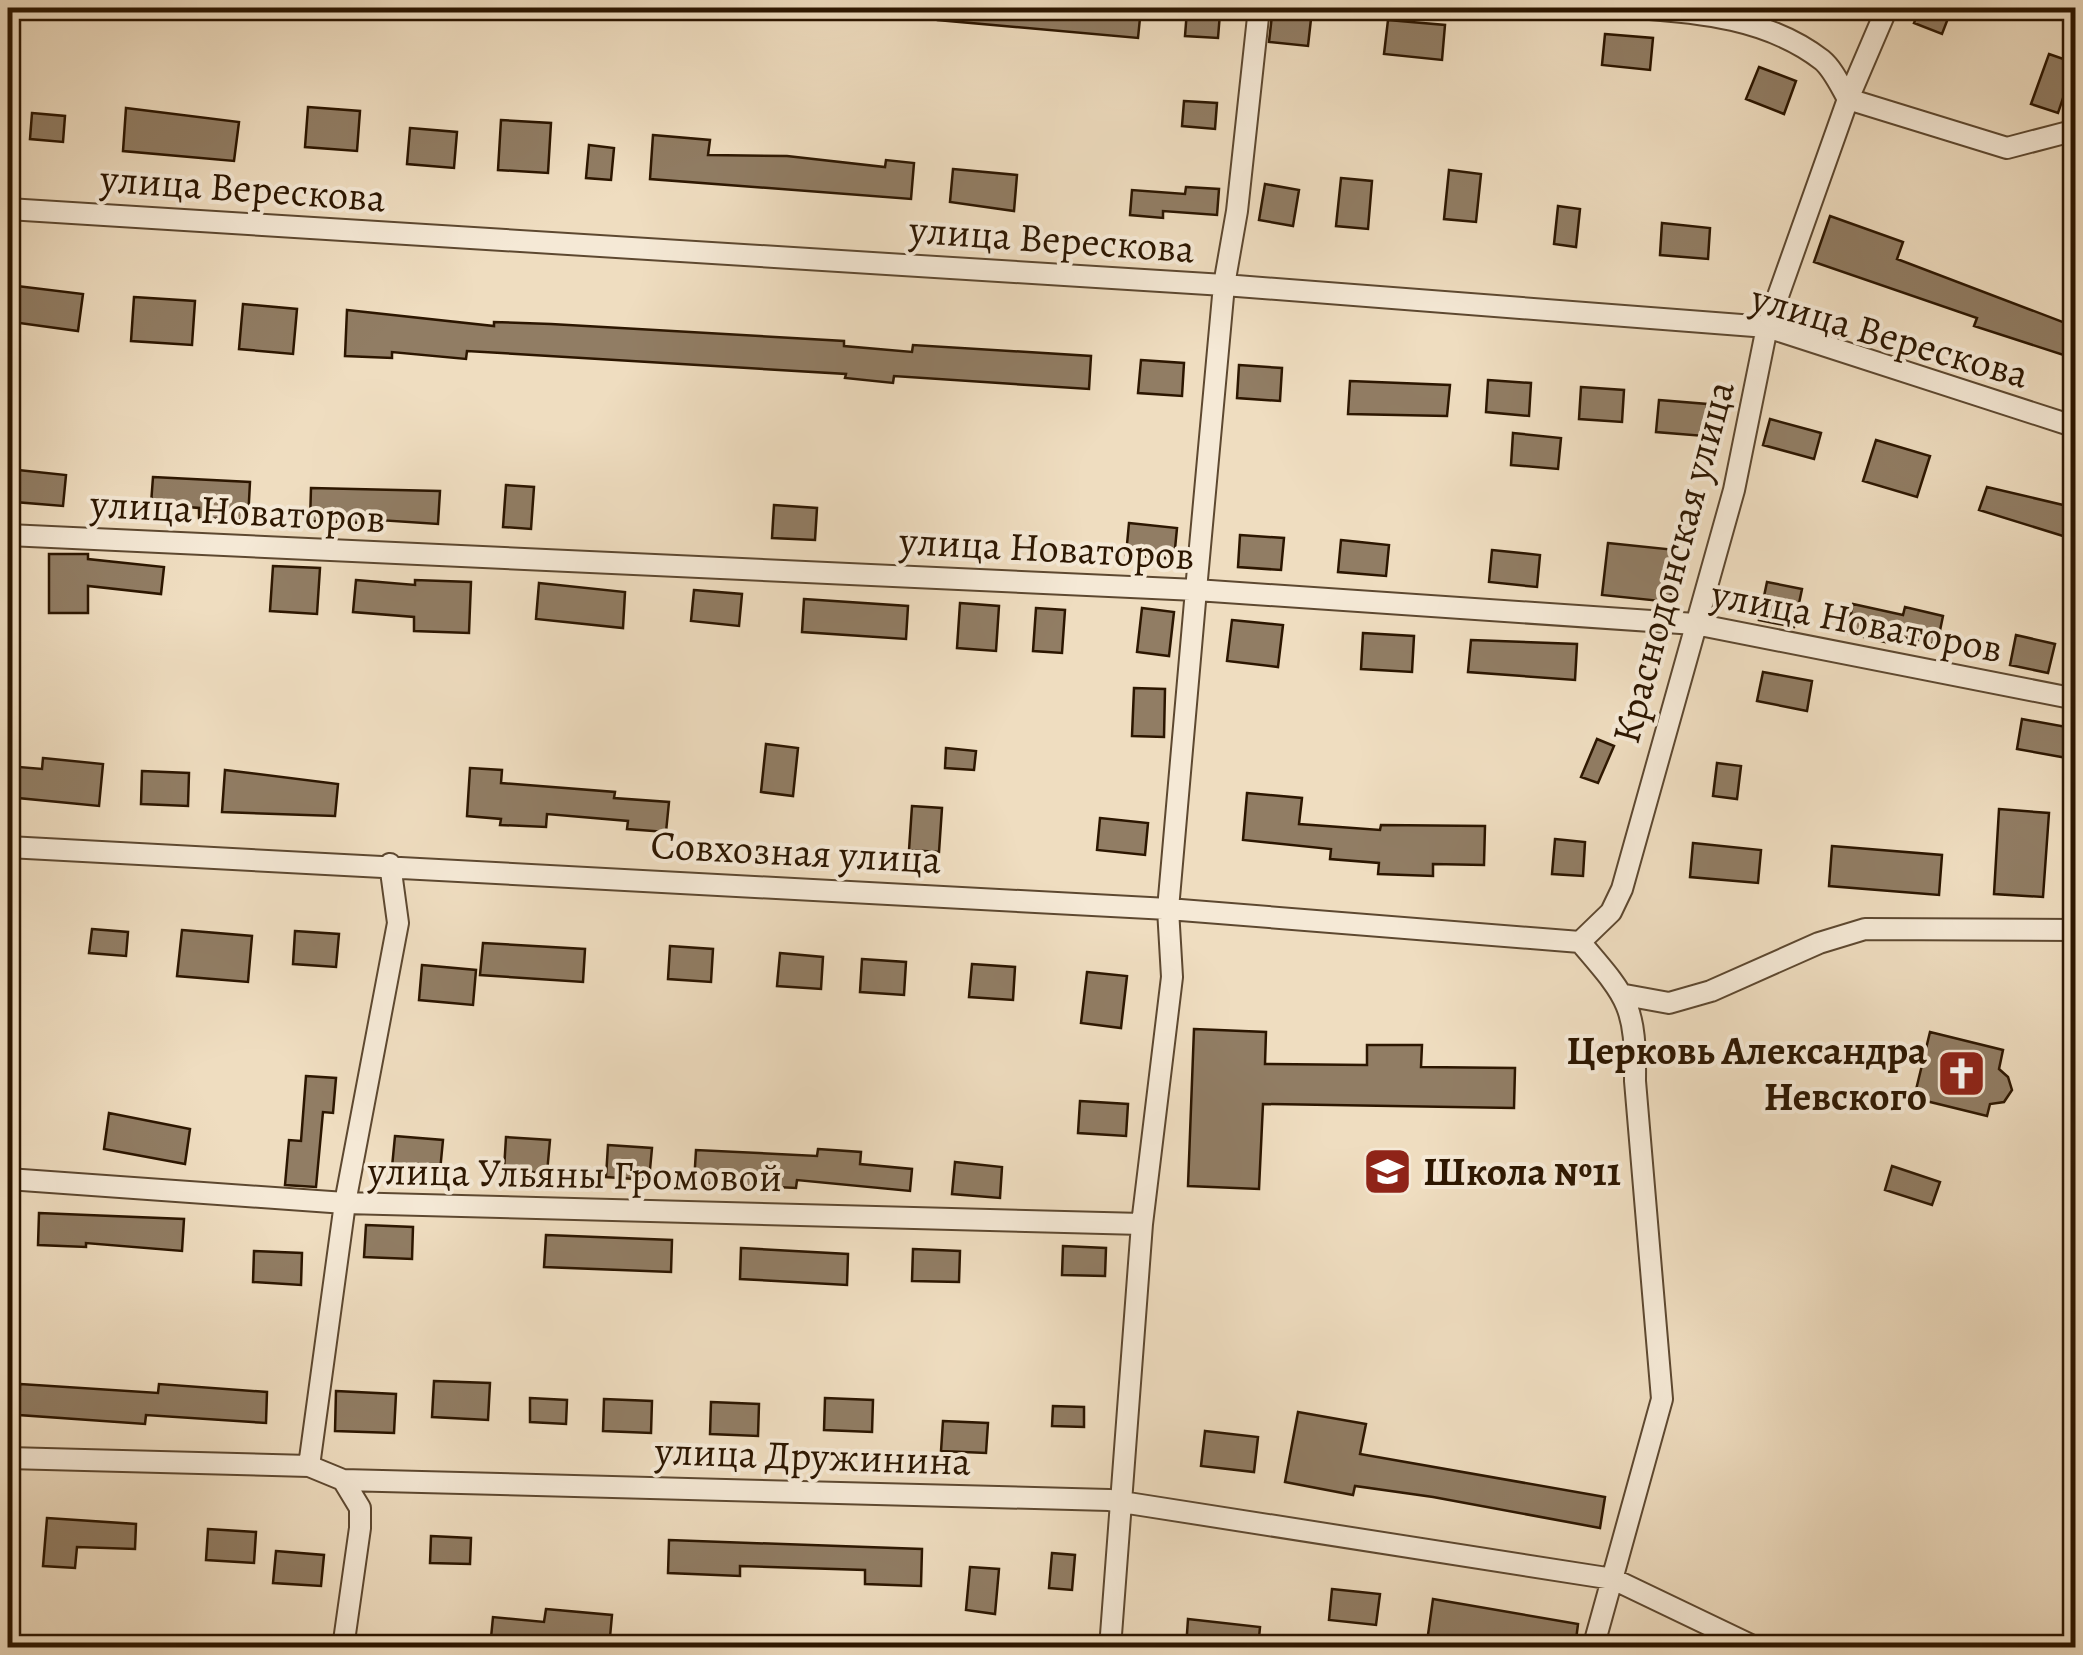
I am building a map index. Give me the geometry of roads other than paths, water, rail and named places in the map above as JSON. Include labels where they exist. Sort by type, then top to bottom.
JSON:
[{"type":"street","points":[[1110,1648],[1142,1224],[1172,977],[1168,909],[1196,590],[1224,285],[1237,212],[1259,8]]},
{"type":"street","points":[[1636,8],[1709,13],[1773,33],[1825,62],[1848,99],[2007,148],[2076,130]]},
{"type":"street","name":"Краснодонская улица","points":[[1580,942],[1611,912],[1622,889],[1734,490],[1767,327],[1848,99],[1888,8]]},
{"type":"street","name":"улица Верескова","points":[[8,209],[1224,285],[1767,327],[2076,428]]},
{"type":"street","name":"улица Новаторов","points":[[8,535],[1196,590],[1695,624],[2076,699]]},
{"type":"street","name":"Совхозная улица","points":[[8,846],[1168,909],[1580,942]]},
{"type":"street","points":[[308,1466],[345,1204],[398,923],[390,864]]},
{"type":"street","points":[[1625,995],[1670,1003],[1711,991],[1819,944],[1865,929],[2076,930]]},
{"type":"street","points":[[1580,942],[1625,995],[1636,1028],[1636,1081],[1662,1398],[1593,1648]]},
{"type":"street","name":"улица Ульяны Громовой","points":[[8,1179],[345,1204],[1142,1224]]},
{"type":"street","name":"улица Дружинина","points":[[8,1458],[308,1466],[342,1480],[1121,1502],[1613,1579],[1756,1648]]},
{"type":"street","points":[[342,1480],[360,1508],[343,1648]]},
{"type":"place","name":"Церковь Александра Невского","points":[[1962,1073]]},
{"type":"place","name":"Школа №11","points":[[1388,1171]]}]
